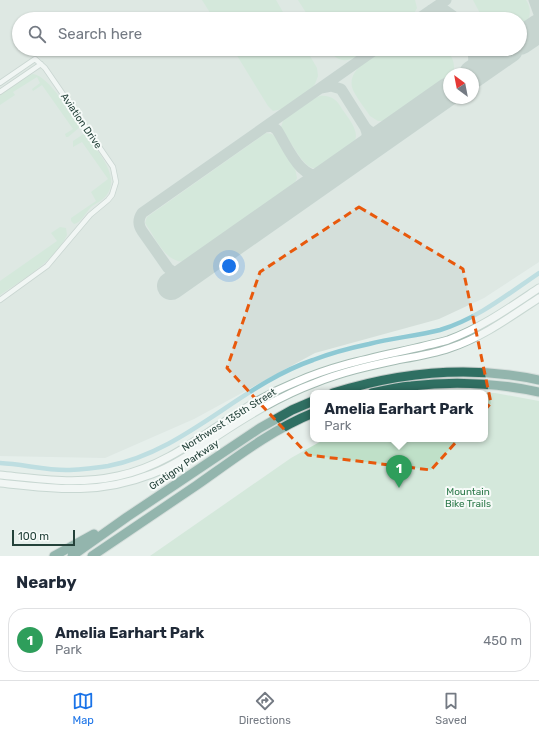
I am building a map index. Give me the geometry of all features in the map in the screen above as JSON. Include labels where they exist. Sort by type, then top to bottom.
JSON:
[{"type":"highway","points":[[342,390],[360,384],[394,377],[423,373],[461,371],[485,372],[539,380]]},
{"type":"highway","points":[[388,390],[441,383],[481,383],[514,386],[539,392]]},
{"type":"highway","name":"Gratigny Parkway","points":[[72,556],[127,517],[260,428],[292,410],[310,402]]},
{"type":"highway","points":[[92,556],[265,437],[297,419],[310,414]]},
{"type":"highway","points":[[54,556],[127,517]]},
{"type":"highway","points":[[102,556],[130,535],[149,518]]},
{"type":"main road","name":"Northwest 135th Street","points":[[0,475],[56,481],[77,481],[118,476],[135,472],[173,455],[247,407],[297,381],[346,364],[448,340],[490,320],[539,288]]},
{"type":"main road","name":"Northwest 135th Street","points":[[0,483],[78,490],[99,488],[136,480],[153,474],[180,460],[252,414],[301,388],[347,371],[449,348],[488,331],[539,298]]},
{"type":"street","name":"Aviation Drive","points":[[0,83],[35,59],[41,64],[113,167],[116,182],[115,188],[108,200],[90,215],[51,263],[0,300]]},
{"type":"street","points":[[0,92],[41,64]]},
{"type":"highlighted area","points":[[359,207],[463,269],[491,403],[431,470],[308,455],[227,368],[260,272]]},
{"type":"shaded area","points":[[0,0],[539,0],[539,262],[484,298],[439,319],[315,353],[194,419],[105,458],[0,456]]},
{"type":"green space","points":[[202,0],[276,0],[283,12],[210,12]]},
{"type":"green space","points":[[298,0],[415,0],[417,8],[415,12],[306,12]]},
{"type":"green space","points":[[473,0],[526,0],[530,12],[527,22],[527,12],[479,12]]},
{"type":"green space","points":[[237,56],[310,56],[317,68],[318,76],[311,89],[282,109],[273,111],[268,106]]},
{"type":"green space","points":[[335,56],[358,56],[348,60]]},
{"type":"green space","points":[[374,56],[451,56],[454,68],[443,68],[443,83],[392,120],[378,121],[370,116],[357,98],[352,87],[354,74],[362,64]]},
{"type":"green space","points":[[33,74],[46,81],[80,127],[68,137],[66,137],[65,134],[73,129],[42,85],[33,91],[32,89],[40,83],[37,77],[13,92],[15,95],[0,105],[0,95],[27,76]]},
{"type":"green space","points":[[320,96],[330,97],[338,103],[353,125],[356,136],[353,145],[345,153],[320,168],[315,168],[310,167],[300,157],[281,127],[285,118]]},
{"type":"green space","points":[[85,133],[106,163],[111,180],[110,188],[106,196],[91,207],[81,220],[74,224],[71,221],[71,218],[96,201],[91,192],[108,179],[82,142],[73,147],[73,141]]},
{"type":"green space","points":[[266,133],[272,134],[276,138],[295,168],[297,178],[292,189],[192,260],[184,262],[177,261],[170,257],[160,246],[145,223],[147,217]]},
{"type":"green space","points":[[60,227],[66,228],[67,235],[55,253],[38,269],[0,295],[0,281],[57,241],[51,233]]},
{"type":"green space","name":"Mountain Bike Trails","points":[[488,393],[539,401],[539,556],[150,556],[291,458],[320,442],[488,442]]},
{"type":"waterway","points":[[0,463],[58,470],[71,470],[108,466],[136,458],[163,447],[261,385],[286,371],[341,351],[440,330],[454,325],[479,313],[539,273]]},
{"type":"taxiway","points":[[428,12],[446,0]]},
{"type":"taxiway","points":[[534,0],[539,14]]},
{"type":"taxiway","points":[[431,10],[443,9],[447,12]]},
{"type":"taxiway","points":[[532,33],[538,26],[539,17]]},
{"type":"taxiway","points":[[184,277],[168,268],[142,231],[139,222],[142,213],[366,56]]},
{"type":"taxiway","points":[[472,68],[474,63],[474,56]]},
{"type":"taxiway","points":[[321,88],[331,86],[341,89],[365,127],[370,132],[380,134],[390,132]]},
{"type":"taxiway","points":[[265,127],[272,126],[277,130],[296,162],[303,169],[318,177],[328,176]]},
{"type":"taxiway","points":[[359,154],[367,141],[365,127]]},
{"type":"runway","points":[[527,36],[539,28]]},
{"type":"runway","points":[[479,70],[499,56]]},
{"type":"runway","points":[[171,286],[443,95]]},
{"type":"place","name":"Amelia Earhart Park","points":[[399,488]]}]
